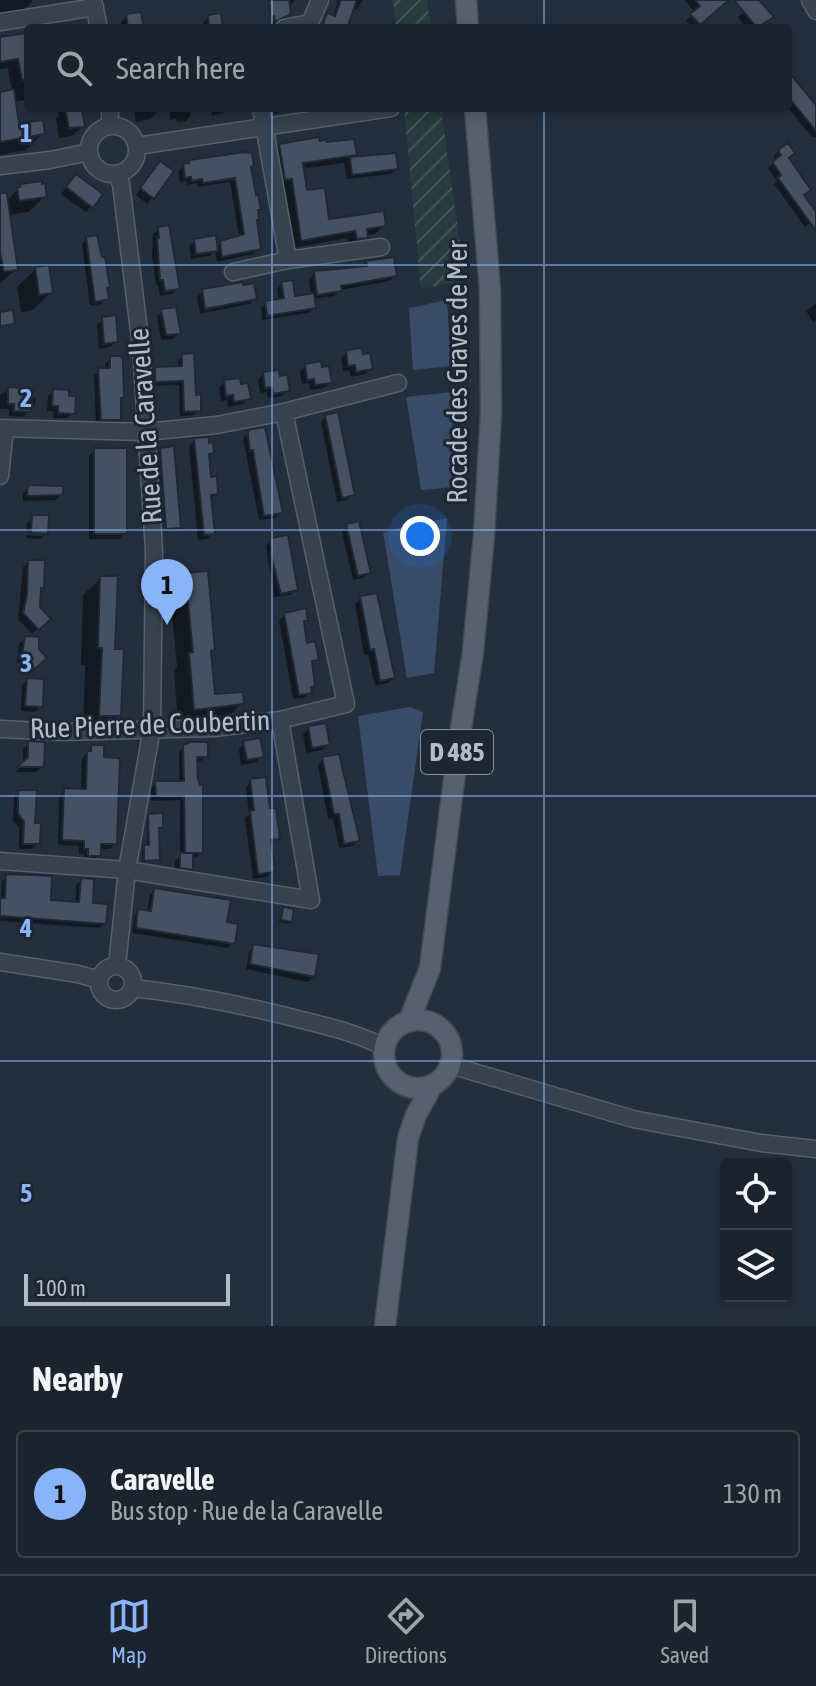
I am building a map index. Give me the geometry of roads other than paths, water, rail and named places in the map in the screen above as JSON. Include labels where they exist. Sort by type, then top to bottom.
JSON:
[{"type":"main road","points":[[466,0],[468,24]]},
{"type":"main road","name":"Rocade des Graves de Mer","points":[[440,1028],[433,1001],[430,968],[473,652],[491,413],[490,290],[475,112]]},
{"type":"main road","name":"Rocade des Graves de Mer","points":[[409,1021],[430,968]]},
{"type":"main road","points":[[395,1079],[416,1088],[433,1084],[445,1075],[450,1065],[450,1043],[440,1028],[426,1020],[409,1021],[395,1028],[384,1047],[387,1070],[395,1079],[405,1107],[408,1138]]},
{"type":"main road","points":[[385,1326],[408,1138],[416,1115],[433,1084]]},
{"type":"street","points":[[305,24],[310,23],[320,0]]},
{"type":"street","points":[[810,0],[816,11]]},
{"type":"street","points":[[0,22],[94,4],[98,24]]},
{"type":"street","points":[[110,112],[110,126]]},
{"type":"street","points":[[262,112],[288,260]]},
{"type":"street","points":[[137,146],[364,112]]},
{"type":"street","points":[[110,126],[130,133],[137,146],[134,161],[123,172],[116,174],[101,171],[95,166],[89,152],[89,145],[97,132],[110,126]]},
{"type":"street","points":[[0,166],[89,152]]},
{"type":"street","name":"Rue de la Caravelle","points":[[116,174],[121,184],[141,347],[154,550],[152,728],[127,870],[117,966]]},
{"type":"street","points":[[233,272],[288,260],[381,247]]},
{"type":"street","points":[[0,476],[3,428],[145,432],[217,425],[284,412],[398,383]]},
{"type":"street","name":"Rue Pierre de Coubertin","points":[[0,729],[62,732],[214,728],[280,720],[346,704],[284,412]]},
{"type":"street","points":[[0,861],[127,870],[311,900],[280,720]]},
{"type":"street","points":[[0,962],[99,980]]},
{"type":"street","points":[[117,966],[130,973],[133,988],[127,998],[115,1001],[101,991],[99,980],[105,970],[117,966]]},
{"type":"street","points":[[133,988],[188,994],[251,1007],[357,1034],[384,1047]]},
{"type":"street","points":[[450,1065],[633,1119],[761,1143],[816,1149]]},
{"type":"water","points":[[447,300],[451,366],[413,370],[409,308]]},
{"type":"water","points":[[452,392],[453,487],[421,490],[406,397]]},
{"type":"water","points":[[447,518],[434,673],[407,678],[383,532]]},
{"type":"water","points":[[410,707],[423,712],[400,875],[378,876],[358,716]]},
{"type":"place","name":"Caravelle","points":[[167,625]]}]
